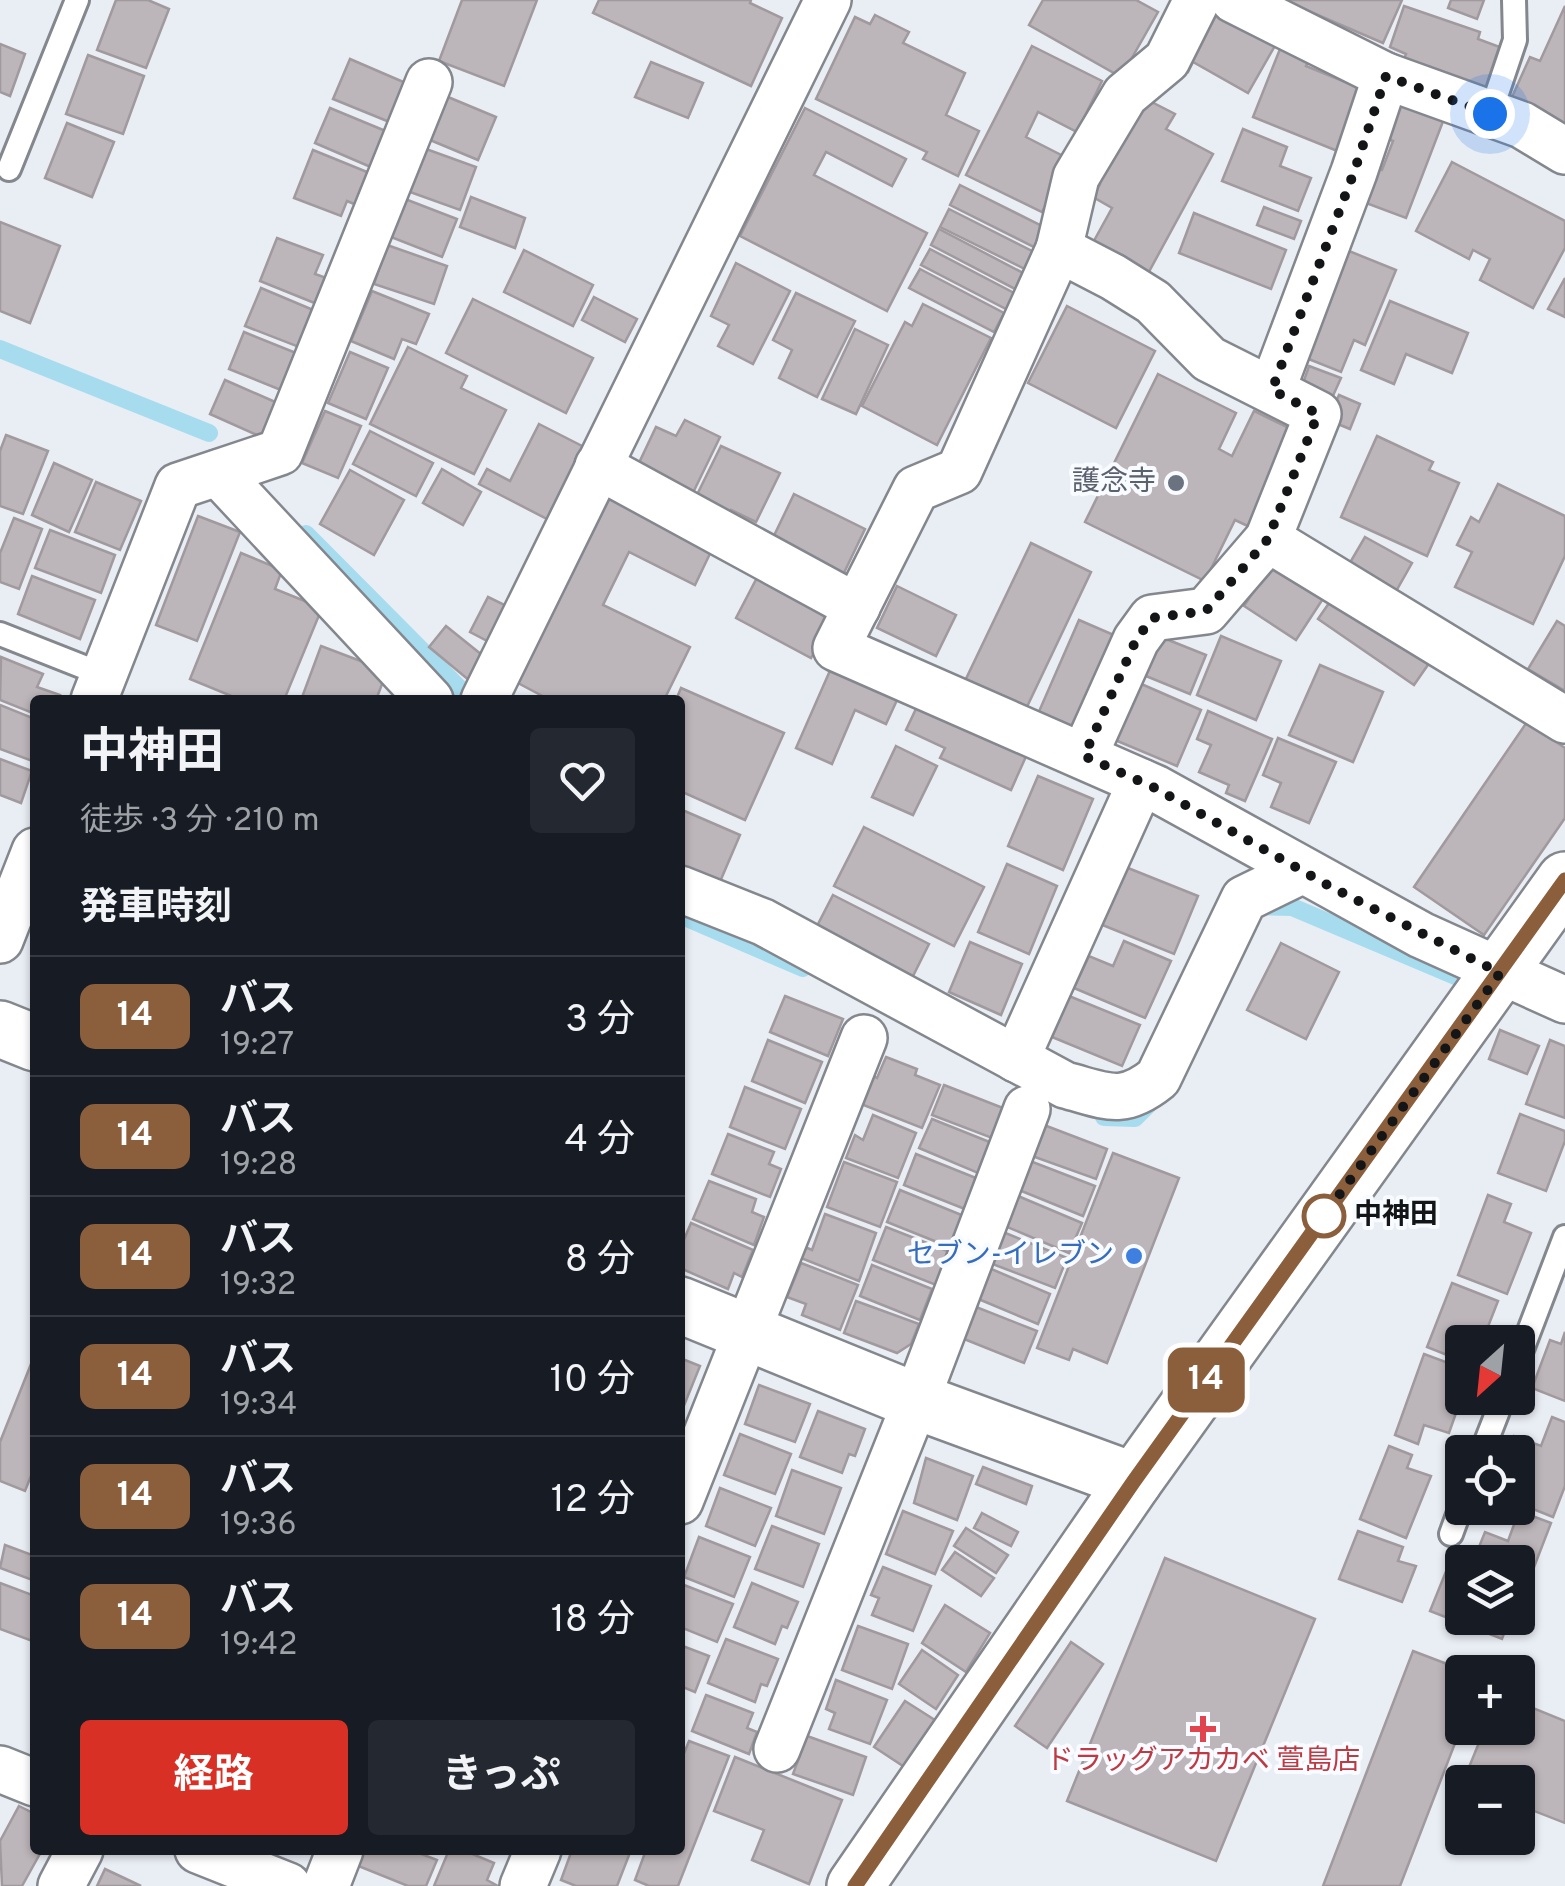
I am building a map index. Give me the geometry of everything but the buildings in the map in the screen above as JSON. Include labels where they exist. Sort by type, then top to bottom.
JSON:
[{"type":"main road","points":[[855,1886],[1134,1481],[1565,880]]},
{"type":"main road","points":[[0,1029],[30,1041]]},
{"type":"main road","points":[[685,1307],[916,1401],[1134,1481]]},
{"type":"street","points":[[492,695],[598,466],[828,0]]},
{"type":"street","points":[[1197,0],[1167,60],[1125,95],[1076,177],[1059,249],[959,472],[916,489],[836,648],[1141,782],[1500,973],[1565,1000]]},
{"type":"street","points":[[1234,0],[1386,76],[1522,125],[1565,152]]},
{"type":"street","points":[[1272,390],[1386,76]]},
{"type":"street","points":[[99,688],[178,486],[280,452],[430,82]]},
{"type":"street","points":[[1059,249],[1153,302],[1208,359],[1318,414],[1268,539],[1206,611],[1152,618],[1136,640],[1084,756]]},
{"type":"street","points":[[598,466],[857,607]]},
{"type":"street","points":[[218,473],[425,695]]},
{"type":"street","points":[[1268,539],[1565,720]]},
{"type":"street","points":[[1016,1059],[1141,782]]},
{"type":"street","points":[[0,940],[30,864]]},
{"type":"street","points":[[685,891],[763,922],[1065,1085],[1108,1096],[1136,1095],[1158,1078],[1244,898],[1301,870]]},
{"type":"street","points":[[685,1488],[864,1038]]},
{"type":"street","points":[[777,1748],[916,1401],[1027,1109]]},
{"type":"street","points":[[0,1769],[30,1782]]},
{"type":"street","points":[[61,1886],[77,1855]]},
{"type":"street","points":[[210,1855],[288,1886]]},
{"type":"street","points":[[326,1886],[338,1855]]},
{"type":"street","points":[[523,1886],[536,1855]]},
{"type":"lane","points":[[9,169],[77,0]]},
{"type":"lane","points":[[1490,114],[1515,40],[1514,0]]},
{"type":"lane","points":[[0,634],[99,688]]},
{"type":"lane","points":[[1531,1325],[1565,1236]]},
{"type":"lane","points":[[1451,1534],[1454,1525]]},
{"type":"waterway","points":[[0,349],[209,433]]},
{"type":"waterway","points":[[306,534],[466,695]]},
{"type":"waterway","points":[[1256,906],[1292,907],[1479,986]]},
{"type":"waterway","points":[[685,917],[803,968]]},
{"type":"waterway","points":[[1104,1117],[1135,1118],[1154,1099]]},
{"type":"bus line","name":"14","points":[[855,1886],[1134,1481],[1565,880]]},
{"type":"place","name":"護念寺","points":[[1176,483]]},
{"type":"place","name":"中神田","points":[[1324,1216]]},
{"type":"place","name":"セブン-イレブン","points":[[1134,1256]]},
{"type":"place","name":"ドラッグアカカベ 萱島店","points":[[1203,1729]]},
{"type":"route","points":[[1324,1216],[1316,1227],[1500,973],[1331,887],[1155,788],[1084,756],[1136,640],[1152,618],[1206,611],[1268,539],[1318,414],[1272,390],[1386,76],[1490,114]]}]
